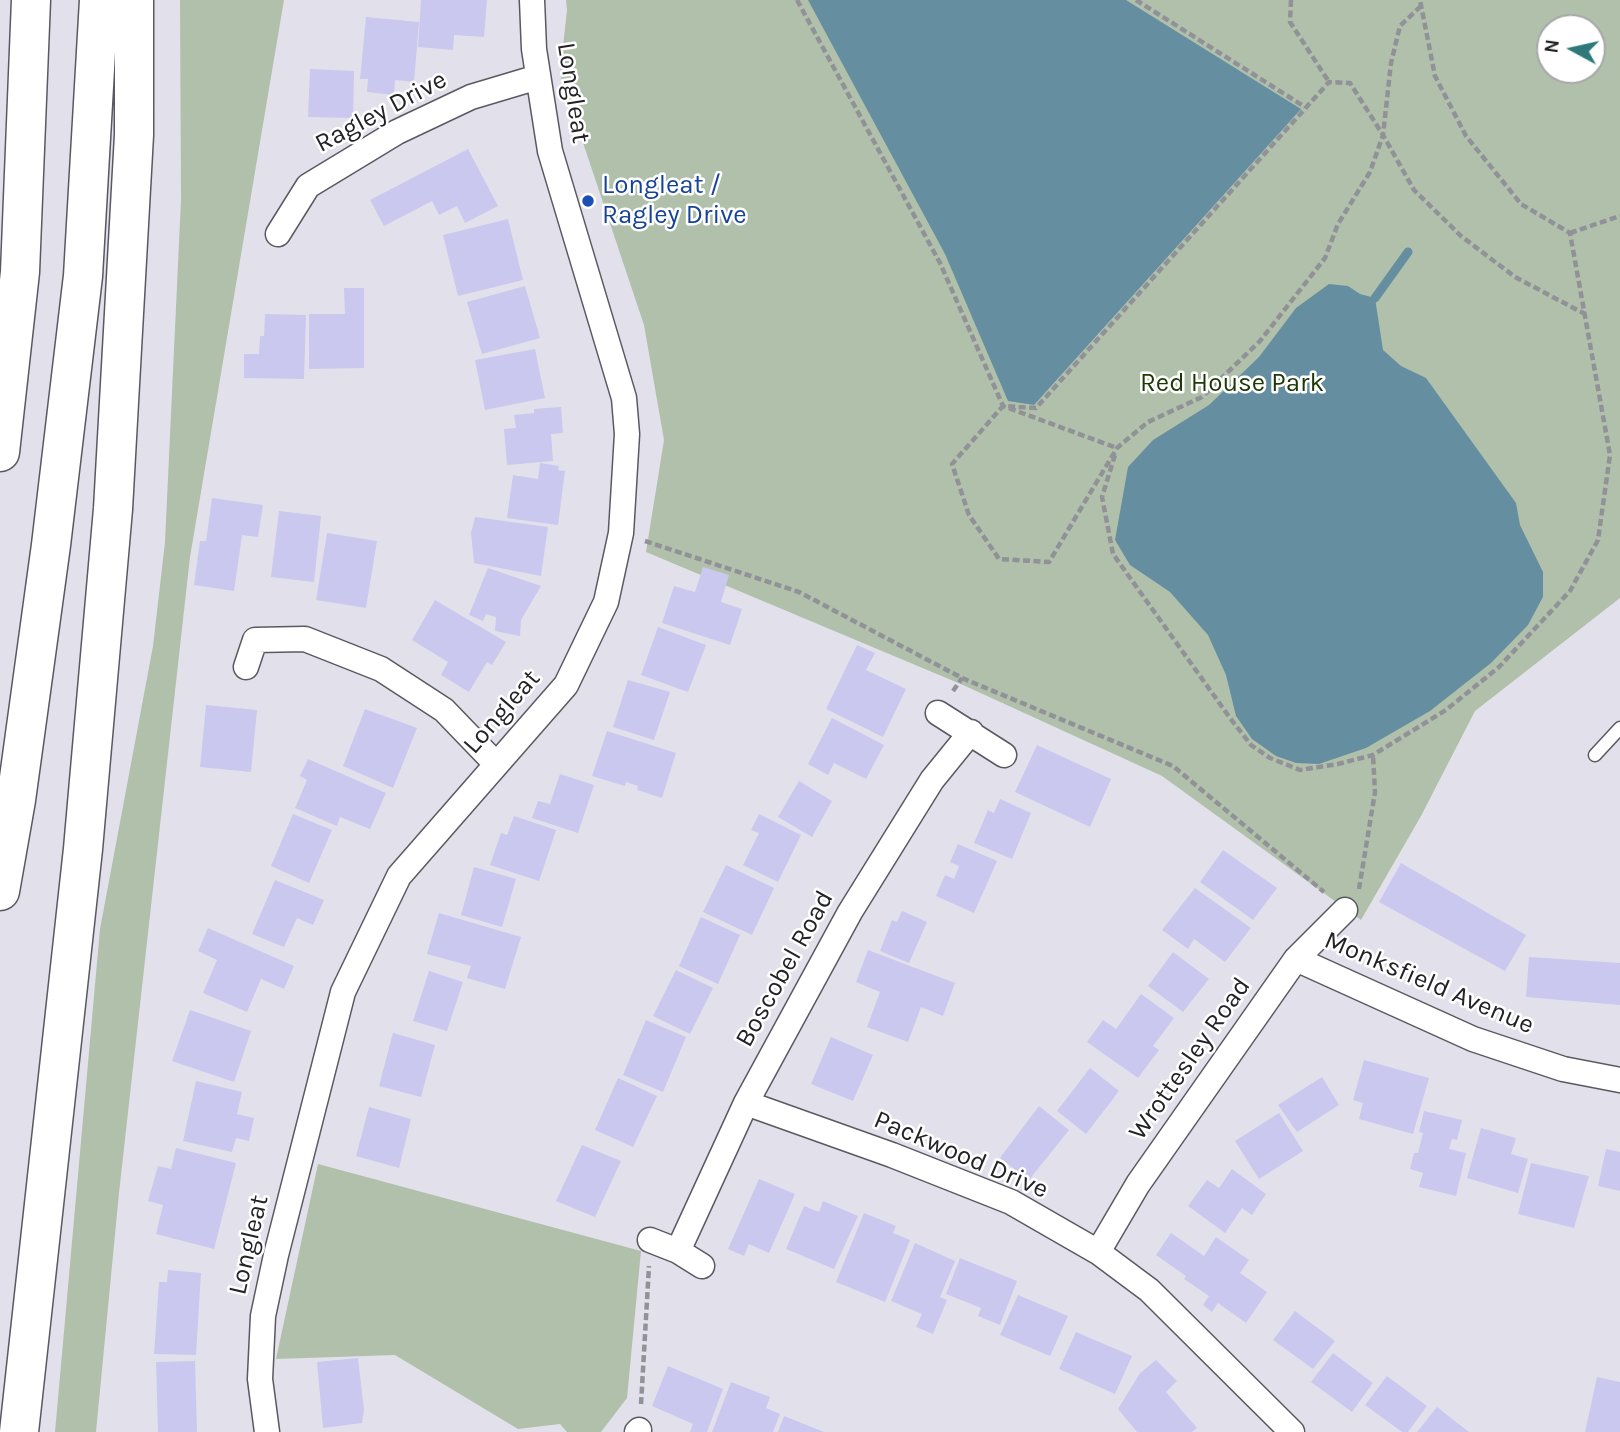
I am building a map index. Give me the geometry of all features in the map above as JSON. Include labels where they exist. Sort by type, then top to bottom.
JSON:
[{"type":"highway","points":[[0,452],[20,272],[31,0]]},
{"type":"highway","points":[[0,891],[16,800],[45,586],[83,276],[99,0]]},
{"type":"highway","points":[[19,1432],[83,849],[113,509],[134,135],[134,0]]},
{"type":"street","name":"Longleat","points":[[267,1432],[260,1379],[263,1316],[343,992],[399,876],[566,685],[606,602],[621,533],[627,434],[624,398],[551,151],[534,49],[532,0]]},
{"type":"street","name":"Ragley Drive","points":[[278,234],[308,186],[397,132],[471,97],[538,77]]},
{"type":"street","points":[[246,667],[255,640],[305,639],[381,669],[444,710],[496,764]]},
{"type":"street","points":[[938,713],[1004,754]]},
{"type":"street","name":"Boscobel Road","points":[[678,1251],[746,1102],[850,912],[932,780],[971,733]]},
{"type":"street","name":"Wrottesley Road","points":[[1098,1252],[1138,1184],[1296,959],[1345,910]]},
{"type":"street","name":"Monksfield Avenue","points":[[1296,959],[1473,1039],[1563,1069],[1620,1080]]},
{"type":"street","name":"Packwood Drive","points":[[746,1102],[1011,1202],[1098,1252],[1149,1290],[1292,1432]]},
{"type":"street","points":[[650,1240],[678,1251],[702,1266]]},
{"type":"lane","points":[[1595,755],[1620,728]]},
{"type":"path","points":[[797,0],[940,262],[1003,406],[1117,448]]},
{"type":"path","points":[[1136,0],[1305,107]]},
{"type":"path","points":[[1291,0],[1290,22],[1329,82]]},
{"type":"path","points":[[1003,406],[952,464],[969,516],[999,559],[1049,562],[1117,448],[1148,422],[1202,397],[1260,341],[1325,258],[1338,224],[1370,172],[1383,135],[1391,63],[1400,26],[1420,3]]},
{"type":"path","points":[[1117,448],[1102,497],[1113,554],[1251,745],[1270,758],[1300,770],[1373,755],[1446,710],[1499,667],[1570,591],[1598,540],[1610,455],[1570,233],[1521,204],[1466,136],[1435,76],[1420,3]]},
{"type":"path","points":[[1003,406],[1036,408],[1329,82],[1350,83],[1413,190],[1461,236],[1515,277],[1585,314]]},
{"type":"path","points":[[1570,233],[1620,216]]},
{"type":"path","points":[[621,533],[799,592],[962,678],[1173,766],[1345,910],[1359,893],[1375,792],[1373,755]]},
{"type":"path","points":[[638,1431],[650,1240]]},
{"type":"green space","points":[[180,0],[284,0],[190,557],[119,1193],[96,1432],[55,1432],[100,929],[153,646],[165,542],[181,200]]},
{"type":"green space","name":"Red House Park","points":[[566,0],[1620,0],[1620,598],[1475,711],[1421,816],[1361,920],[1162,776],[963,685],[646,552],[664,440],[644,325],[560,74]]},
{"type":"green space","points":[[318,1164],[641,1251],[627,1398],[601,1432],[567,1432],[560,1424],[518,1429],[395,1355],[276,1359]]},
{"type":"water","points":[[808,0],[1126,0],[1301,109],[1034,405],[1008,401],[945,254]]},
{"type":"water","points":[[1329,284],[1348,286],[1360,294],[1375,298],[1383,350],[1401,366],[1426,378],[1516,503],[1520,525],[1543,572],[1543,597],[1528,625],[1491,663],[1430,711],[1366,748],[1319,764],[1296,763],[1276,756],[1252,739],[1236,716],[1226,675],[1208,635],[1170,592],[1130,565],[1115,540],[1128,467],[1153,440],[1209,405],[1259,357],[1296,308]]},
{"type":"building","points":[[421,0],[487,0],[484,37],[454,35],[453,50],[418,47]]},
{"type":"building","points":[[366,17],[419,22],[414,82],[395,80],[394,95],[367,92],[368,79],[360,79]]},
{"type":"building","points":[[310,69],[354,71],[353,118],[308,117]]},
{"type":"building","points":[[468,149],[498,206],[465,223],[457,206],[439,215],[432,201],[384,226],[370,200]]},
{"type":"building","points":[[508,219],[523,280],[458,296],[443,235]]},
{"type":"building","points":[[525,286],[540,338],[482,354],[467,302]]},
{"type":"building","points":[[344,288],[364,288],[364,368],[309,369],[309,314],[345,314]]},
{"type":"building","points":[[265,314],[306,315],[304,379],[244,378],[244,354],[259,354],[260,336],[264,336]]},
{"type":"building","points":[[535,349],[545,398],[485,410],[475,360]]},
{"type":"building","points":[[561,407],[563,433],[551,434],[553,461],[507,465],[504,429],[516,428],[514,415],[534,413],[534,409]]},
{"type":"building","points":[[540,463],[559,466],[558,470],[565,471],[558,525],[507,518],[513,475],[538,479]]},
{"type":"building","points":[[212,498],[263,505],[258,537],[242,535],[234,591],[194,585],[200,541],[206,541]]},
{"type":"building","points":[[279,511],[321,516],[314,582],[271,577]]},
{"type":"building","points":[[475,517],[548,527],[541,576],[474,563],[471,533]]},
{"type":"building","points":[[327,533],[377,541],[366,608],[316,600]]},
{"type":"building","points":[[703,567],[729,575],[721,602],[742,609],[730,645],[662,623],[674,586],[695,592]]},
{"type":"building","points":[[488,568],[541,586],[521,620],[520,636],[495,631],[496,617],[486,614],[483,621],[469,615]]},
{"type":"building","points":[[435,600],[506,642],[492,665],[487,662],[469,692],[441,675],[448,662],[412,640]]},
{"type":"building","points":[[658,627],[706,645],[688,692],[641,675]]},
{"type":"building","points":[[857,645],[875,653],[866,670],[906,689],[883,737],[826,709]]},
{"type":"building","points":[[628,680],[670,692],[654,740],[613,727]]},
{"type":"building","points":[[206,705],[257,710],[251,772],[200,767]]},
{"type":"building","points":[[365,709],[417,728],[393,788],[343,766]]},
{"type":"building","points":[[832,718],[884,745],[866,779],[834,763],[828,775],[808,764]]},
{"type":"building","points":[[607,731],[676,753],[662,798],[637,790],[638,786],[626,782],[625,786],[592,776]]},
{"type":"building","points":[[1037,745],[1111,779],[1090,827],[1015,792]]},
{"type":"building","points":[[308,759],[386,793],[370,829],[340,817],[337,826],[295,808],[307,780],[300,776]]},
{"type":"building","points":[[560,774],[594,785],[578,833],[532,818],[538,801],[550,804]]},
{"type":"building","points":[[799,781],[832,801],[812,837],[778,817]]},
{"type":"building","points":[[1000,799],[1031,813],[1012,859],[974,843],[988,810],[994,813]]},
{"type":"building","points":[[293,814],[332,830],[309,883],[271,866]]},
{"type":"building","points":[[759,814],[801,835],[778,882],[743,865],[759,833],[751,830]]},
{"type":"building","points":[[514,816],[556,830],[539,881],[490,865],[501,833],[507,835]]},
{"type":"building","points":[[958,844],[997,861],[974,913],[936,896],[945,875],[954,879],[959,866],[950,862]]},
{"type":"building","points":[[1223,850],[1277,888],[1253,920],[1200,882]]},
{"type":"building","points":[[1401,863],[1526,935],[1505,971],[1379,902]]},
{"type":"building","points":[[726,865],[774,888],[752,935],[703,912]]},
{"type":"building","points":[[474,867],[516,879],[502,927],[461,915]]},
{"type":"building","points":[[275,880],[324,900],[313,925],[297,918],[284,947],[252,934]]},
{"type":"building","points":[[1195,888],[1251,928],[1225,962],[1194,939],[1188,949],[1162,930]]},
{"type":"building","points":[[902,911],[927,922],[909,963],[880,951],[892,920],[897,922]]},
{"type":"building","points":[[439,913],[521,937],[505,989],[467,978],[471,966],[427,954]]},
{"type":"building","points":[[701,917],[740,935],[718,984],[679,966]]},
{"type":"building","points":[[208,928],[294,966],[284,989],[261,979],[247,1012],[203,993],[217,960],[198,951]]},
{"type":"building","points":[[868,950],[955,983],[943,1016],[921,1007],[908,1042],[867,1027],[880,992],[856,982]]},
{"type":"building","points":[[1173,952],[1209,979],[1183,1012],[1148,986]]},
{"type":"building","points":[[1529,957],[1620,963],[1620,1005],[1526,997]]},
{"type":"building","points":[[676,970],[713,988],[690,1034],[653,1016]]},
{"type":"building","points":[[429,971],[463,982],[447,1031],[413,1021]]},
{"type":"building","points":[[1141,994],[1174,1018],[1153,1046],[1159,1050],[1138,1078],[1087,1042],[1103,1020],[1116,1029]]},
{"type":"building","points":[[190,1010],[251,1031],[234,1082],[172,1061]]},
{"type":"building","points":[[646,1020],[686,1037],[663,1092],[623,1075]]},
{"type":"building","points":[[393,1033],[435,1045],[421,1097],[379,1086]]},
{"type":"building","points":[[831,1037],[873,1055],[853,1101],[811,1084]]},
{"type":"building","points":[[1364,1060],[1429,1078],[1413,1134],[1359,1119],[1363,1103],[1353,1100]]},
{"type":"building","points":[[1090,1068],[1119,1091],[1086,1134],[1057,1111]]},
{"type":"building","points":[[1322,1077],[1339,1105],[1297,1132],[1278,1105]]},
{"type":"building","points":[[618,1078],[657,1096],[633,1147],[595,1130]]},
{"type":"building","points":[[196,1081],[242,1092],[237,1114],[254,1118],[249,1141],[236,1138],[232,1152],[183,1141]]},
{"type":"building","points":[[1039,1106],[1069,1130],[1029,1180],[1000,1158]]},
{"type":"building","points":[[369,1107],[411,1119],[399,1168],[356,1156]]},
{"type":"building","points":[[1424,1111],[1462,1120],[1457,1140],[1452,1139],[1449,1149],[1466,1153],[1456,1196],[1419,1187],[1423,1173],[1410,1169],[1423,1133],[1419,1132]]},
{"type":"building","points":[[1279,1113],[1303,1151],[1259,1179],[1235,1141]]},
{"type":"building","points":[[1481,1128],[1516,1138],[1511,1154],[1528,1159],[1518,1193],[1467,1178]]},
{"type":"building","points":[[582,1145],[621,1161],[595,1217],[556,1201]]},
{"type":"building","points":[[176,1148],[236,1163],[214,1249],[156,1234],[163,1205],[148,1201],[158,1166],[171,1169]]},
{"type":"building","points":[[1606,1149],[1620,1152],[1620,1191],[1598,1186]]},
{"type":"building","points":[[1531,1163],[1589,1176],[1574,1228],[1518,1214]]},
{"type":"building","points":[[1232,1169],[1266,1194],[1252,1215],[1242,1208],[1225,1233],[1188,1206],[1207,1180],[1219,1188]]},
{"type":"building","points":[[759,1179],[795,1194],[769,1253],[749,1244],[744,1256],[728,1249]]},
{"type":"building","points":[[823,1201],[858,1216],[834,1269],[786,1249],[804,1206],[819,1212]]},
{"type":"building","points":[[864,1213],[896,1226],[893,1233],[910,1240],[885,1302],[836,1282]]},
{"type":"building","points":[[1171,1233],[1204,1256],[1216,1237],[1249,1260],[1240,1273],[1267,1292],[1246,1323],[1218,1303],[1212,1312],[1203,1305],[1209,1296],[1156,1255]]},
{"type":"building","points":[[915,1243],[955,1261],[940,1297],[947,1300],[933,1334],[916,1327],[922,1314],[891,1301]]},
{"type":"building","points":[[960,1258],[1017,1281],[1000,1325],[978,1316],[981,1308],[946,1294]]},
{"type":"building","points":[[168,1270],[201,1273],[196,1355],[154,1354],[159,1282],[167,1282]]},
{"type":"building","points":[[1018,1295],[1068,1316],[1050,1356],[1000,1335]]},
{"type":"building","points":[[1295,1311],[1335,1341],[1313,1369],[1273,1340]]},
{"type":"building","points":[[1076,1332],[1132,1356],[1115,1394],[1059,1369]]},
{"type":"building","points":[[1333,1353],[1373,1383],[1352,1412],[1311,1382]]},
{"type":"building","points":[[358,1358],[364,1410],[362,1423],[323,1428],[317,1362]]},
{"type":"building","points":[[1156,1360],[1177,1381],[1166,1392],[1197,1428],[1192,1432],[1137,1432],[1118,1409],[1140,1373]]},
{"type":"building","points":[[195,1361],[197,1432],[158,1432],[156,1362]]},
{"type":"building","points":[[668,1366],[723,1389],[707,1432],[690,1432],[693,1424],[652,1406]]},
{"type":"building","points":[[1387,1376],[1427,1406],[1408,1432],[1402,1432],[1365,1405]]},
{"type":"building","points":[[1597,1377],[1620,1382],[1620,1432],[1585,1432]]},
{"type":"building","points":[[731,1382],[770,1397],[766,1408],[780,1414],[773,1432],[712,1432]]},
{"type":"building","points":[[1437,1407],[1469,1432],[1417,1432]]},
{"type":"building","points":[[784,1416],[824,1432],[778,1432]]},
{"type":"waterway","points":[[1375,298],[1408,252]]},
{"type":"place","name":"Longleat / Ragley Drive","points":[[588,201]]}]
